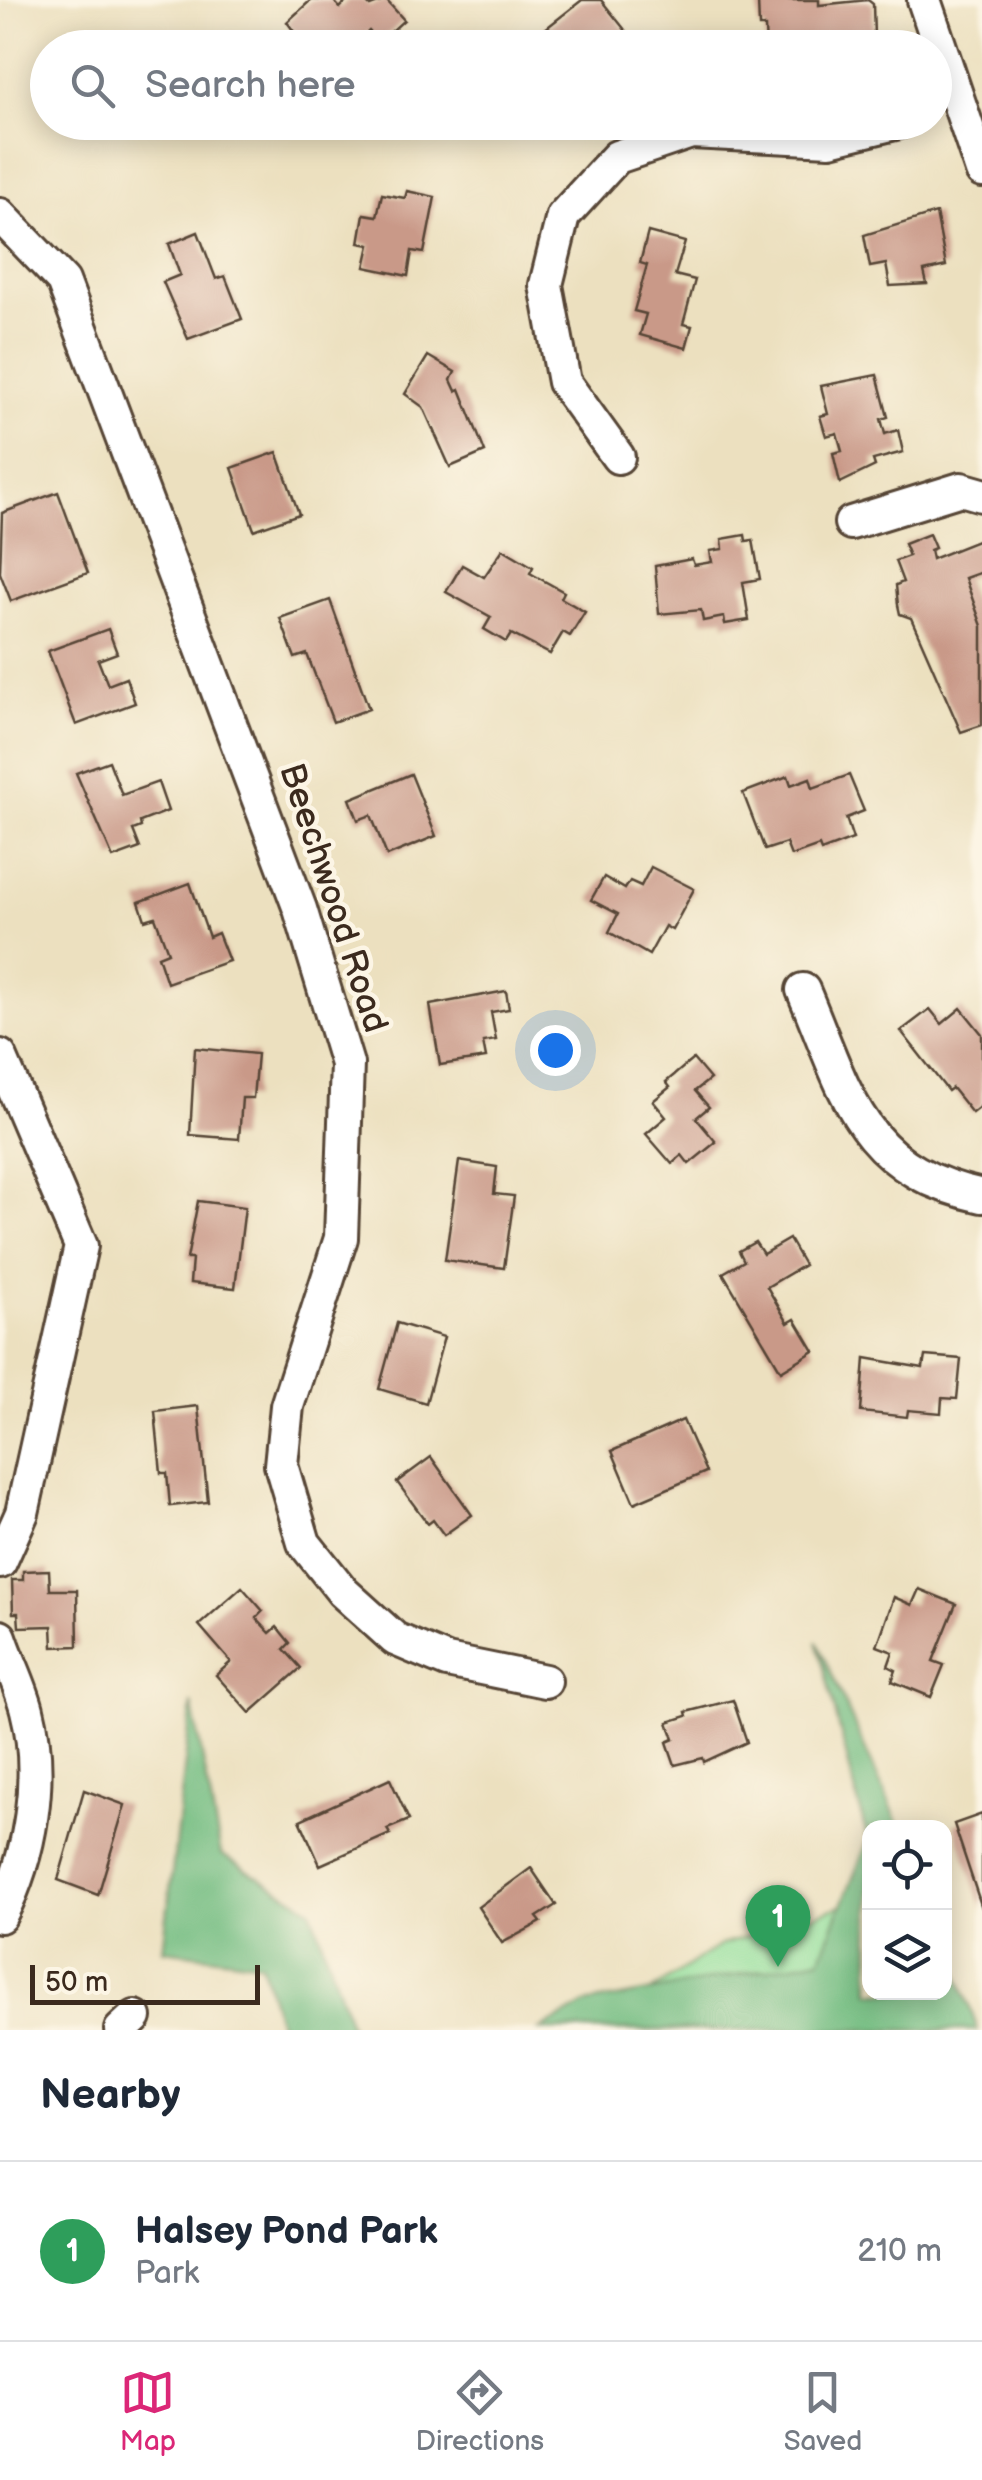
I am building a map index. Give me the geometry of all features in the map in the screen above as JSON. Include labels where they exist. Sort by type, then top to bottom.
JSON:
[{"type":"street","points":[[924,0],[930,30]]},
{"type":"street","points":[[952,120],[982,171]]},
{"type":"street","points":[[618,457],[564,382],[546,285],[563,216],[617,157],[667,140]]},
{"type":"street","name":"Beechwood Road","points":[[0,215],[62,281],[286,872],[346,1064],[341,1238],[287,1406],[281,1465],[304,1543],[343,1592],[395,1638],[447,1660],[545,1681]]},
{"type":"street","points":[[850,522],[961,489],[982,494]]},
{"type":"street","points":[[804,990],[859,1122],[884,1150],[922,1178],[982,1196]]},
{"type":"street","points":[[0,1056],[81,1246],[22,1513],[0,1562]]},
{"type":"street","points":[[0,1637],[27,1710],[36,1794],[10,1897],[0,1916]]},
{"type":"green space","points":[[817,1641],[897,1820],[863,1820]]},
{"type":"green space","points":[[192,1703],[221,1854],[311,1909],[352,2030],[281,2030],[261,1963],[163,1950]]},
{"type":"green space","points":[[862,1856],[862,2000],[952,2000],[952,1958],[978,2030],[540,2030],[585,2004],[820,1959]]},
{"type":"green space","points":[[862,1899],[862,2000],[886,2000],[947,2030],[592,2030],[719,1946]]},
{"type":"building","points":[[311,0],[333,0],[340,8],[348,0],[364,0],[370,6],[386,0],[404,20],[393,30],[293,30],[287,22]]},
{"type":"building","points":[[582,0],[601,0],[625,30],[544,30]]},
{"type":"building","points":[[758,0],[819,0],[819,5],[868,0],[873,4],[874,30],[759,27]]},
{"type":"building","points":[[407,191],[435,197],[424,253],[412,251],[408,276],[365,267],[370,245],[359,243],[364,214],[377,216],[382,194],[405,198]]},
{"type":"building","points":[[936,213],[946,266],[924,271],[927,284],[890,286],[886,264],[870,267],[864,235]]},
{"type":"building","points":[[198,232],[216,279],[225,276],[242,319],[188,339],[163,282],[180,275],[169,244]]},
{"type":"building","points":[[648,232],[685,242],[675,275],[695,280],[683,324],[692,326],[686,348],[640,335],[646,314],[634,311],[647,265],[640,263]]},
{"type":"building","points":[[428,356],[455,372],[451,380],[456,391],[460,389],[485,452],[450,467],[423,407],[405,394]]},
{"type":"building","points":[[877,375],[888,417],[881,419],[885,434],[898,430],[903,452],[873,460],[875,466],[840,483],[833,453],[842,451],[837,433],[826,436],[820,416],[828,414],[821,386]]},
{"type":"building","points":[[277,452],[299,514],[254,530],[232,468]]},
{"type":"building","points":[[58,492],[88,573],[11,601],[0,573],[2,513]]},
{"type":"building","points":[[929,534],[935,548],[930,550],[932,559],[982,539],[982,572],[965,578],[982,626],[982,725],[961,732],[911,618],[900,614],[898,605],[896,585],[903,582],[895,561],[909,556],[904,544]]},
{"type":"building","points":[[745,535],[746,541],[753,540],[760,579],[743,582],[749,620],[725,624],[724,617],[703,621],[701,610],[659,614],[655,566],[692,559],[694,565],[712,562],[710,551],[723,549],[722,539]]},
{"type":"building","points":[[503,549],[533,567],[530,573],[564,592],[561,598],[585,612],[570,636],[563,632],[550,654],[511,634],[506,642],[484,629],[491,617],[446,592],[462,565],[484,577]]},
{"type":"building","points":[[330,600],[369,709],[333,722],[307,654],[295,658],[280,618]]},
{"type":"building","points":[[108,629],[117,653],[98,660],[108,685],[126,678],[135,703],[76,725],[48,651]]},
{"type":"building","points":[[109,761],[122,795],[158,782],[168,811],[140,822],[141,827],[133,830],[140,848],[113,858],[76,773]]},
{"type":"building","points":[[411,774],[436,836],[387,856],[371,815],[358,820],[350,799]]},
{"type":"building","points":[[849,775],[864,811],[846,818],[853,839],[821,851],[819,846],[791,856],[786,843],[765,850],[743,793],[788,776],[791,785],[810,778],[813,788]]},
{"type":"building","points":[[651,867],[694,889],[672,930],[665,926],[649,955],[609,932],[618,914],[591,900],[604,877],[625,889],[630,881],[641,886]]},
{"type":"building","points":[[190,883],[209,937],[218,933],[229,961],[167,983],[158,956],[168,952],[155,917],[145,920],[139,902]]},
{"type":"building","points":[[506,991],[509,1009],[491,1012],[496,1040],[483,1042],[486,1058],[440,1065],[430,1005]]},
{"type":"building","points":[[961,1008],[982,1034],[982,1105],[972,1113],[952,1088],[948,1091],[901,1031],[930,1009],[942,1024]]},
{"type":"building","points":[[195,1048],[257,1054],[253,1098],[242,1098],[239,1139],[190,1135]]},
{"type":"building","points":[[693,1059],[710,1079],[695,1091],[709,1107],[696,1118],[716,1142],[689,1164],[682,1155],[672,1164],[646,1134],[666,1117],[653,1101],[670,1087],[666,1082]]},
{"type":"building","points":[[459,1161],[497,1167],[494,1194],[514,1196],[504,1268],[445,1260]]},
{"type":"building","points":[[198,1201],[245,1207],[235,1288],[190,1283],[192,1259],[187,1259]]},
{"type":"building","points":[[789,1239],[804,1265],[767,1287],[788,1323],[795,1319],[814,1351],[781,1371],[723,1273],[744,1261],[739,1251],[755,1242],[763,1254]]},
{"type":"building","points":[[397,1323],[444,1337],[426,1403],[379,1389]]},
{"type":"building","points":[[925,1356],[961,1359],[957,1399],[942,1398],[941,1413],[908,1410],[907,1417],[861,1412],[865,1358],[923,1368]]},
{"type":"building","points":[[198,1406],[208,1502],[170,1506],[167,1473],[161,1473],[155,1411]]},
{"type":"building","points":[[683,1420],[706,1472],[634,1503],[612,1451]]},
{"type":"building","points":[[431,1457],[472,1515],[444,1535],[433,1520],[428,1524],[397,1482]]},
{"type":"building","points":[[49,1570],[50,1590],[77,1590],[78,1646],[53,1647],[52,1626],[19,1627],[18,1613],[13,1613],[12,1580],[23,1580],[23,1571]]},
{"type":"building","points":[[242,1587],[263,1611],[256,1618],[270,1633],[277,1627],[290,1643],[284,1649],[301,1668],[250,1713],[216,1675],[231,1662],[199,1625]]},
{"type":"building","points":[[919,1589],[956,1604],[933,1661],[944,1665],[931,1697],[892,1681],[896,1670],[888,1666],[893,1652],[877,1646],[894,1597],[912,1605]]},
{"type":"building","points":[[733,1700],[747,1742],[704,1762],[703,1758],[675,1765],[667,1742],[674,1739],[668,1722],[687,1716],[686,1712]]},
{"type":"building","points":[[390,1779],[409,1820],[387,1829],[390,1834],[320,1865],[300,1820]]},
{"type":"building","points":[[84,1790],[125,1805],[98,1895],[58,1880]]},
{"type":"building","points":[[982,1814],[982,1908],[954,1824]]},
{"type":"building","points":[[531,1868],[556,1905],[537,1917],[541,1922],[502,1943],[478,1907]]},
{"type":"place","name":"Halsey Pond Park","points":[[778,1967]]}]
